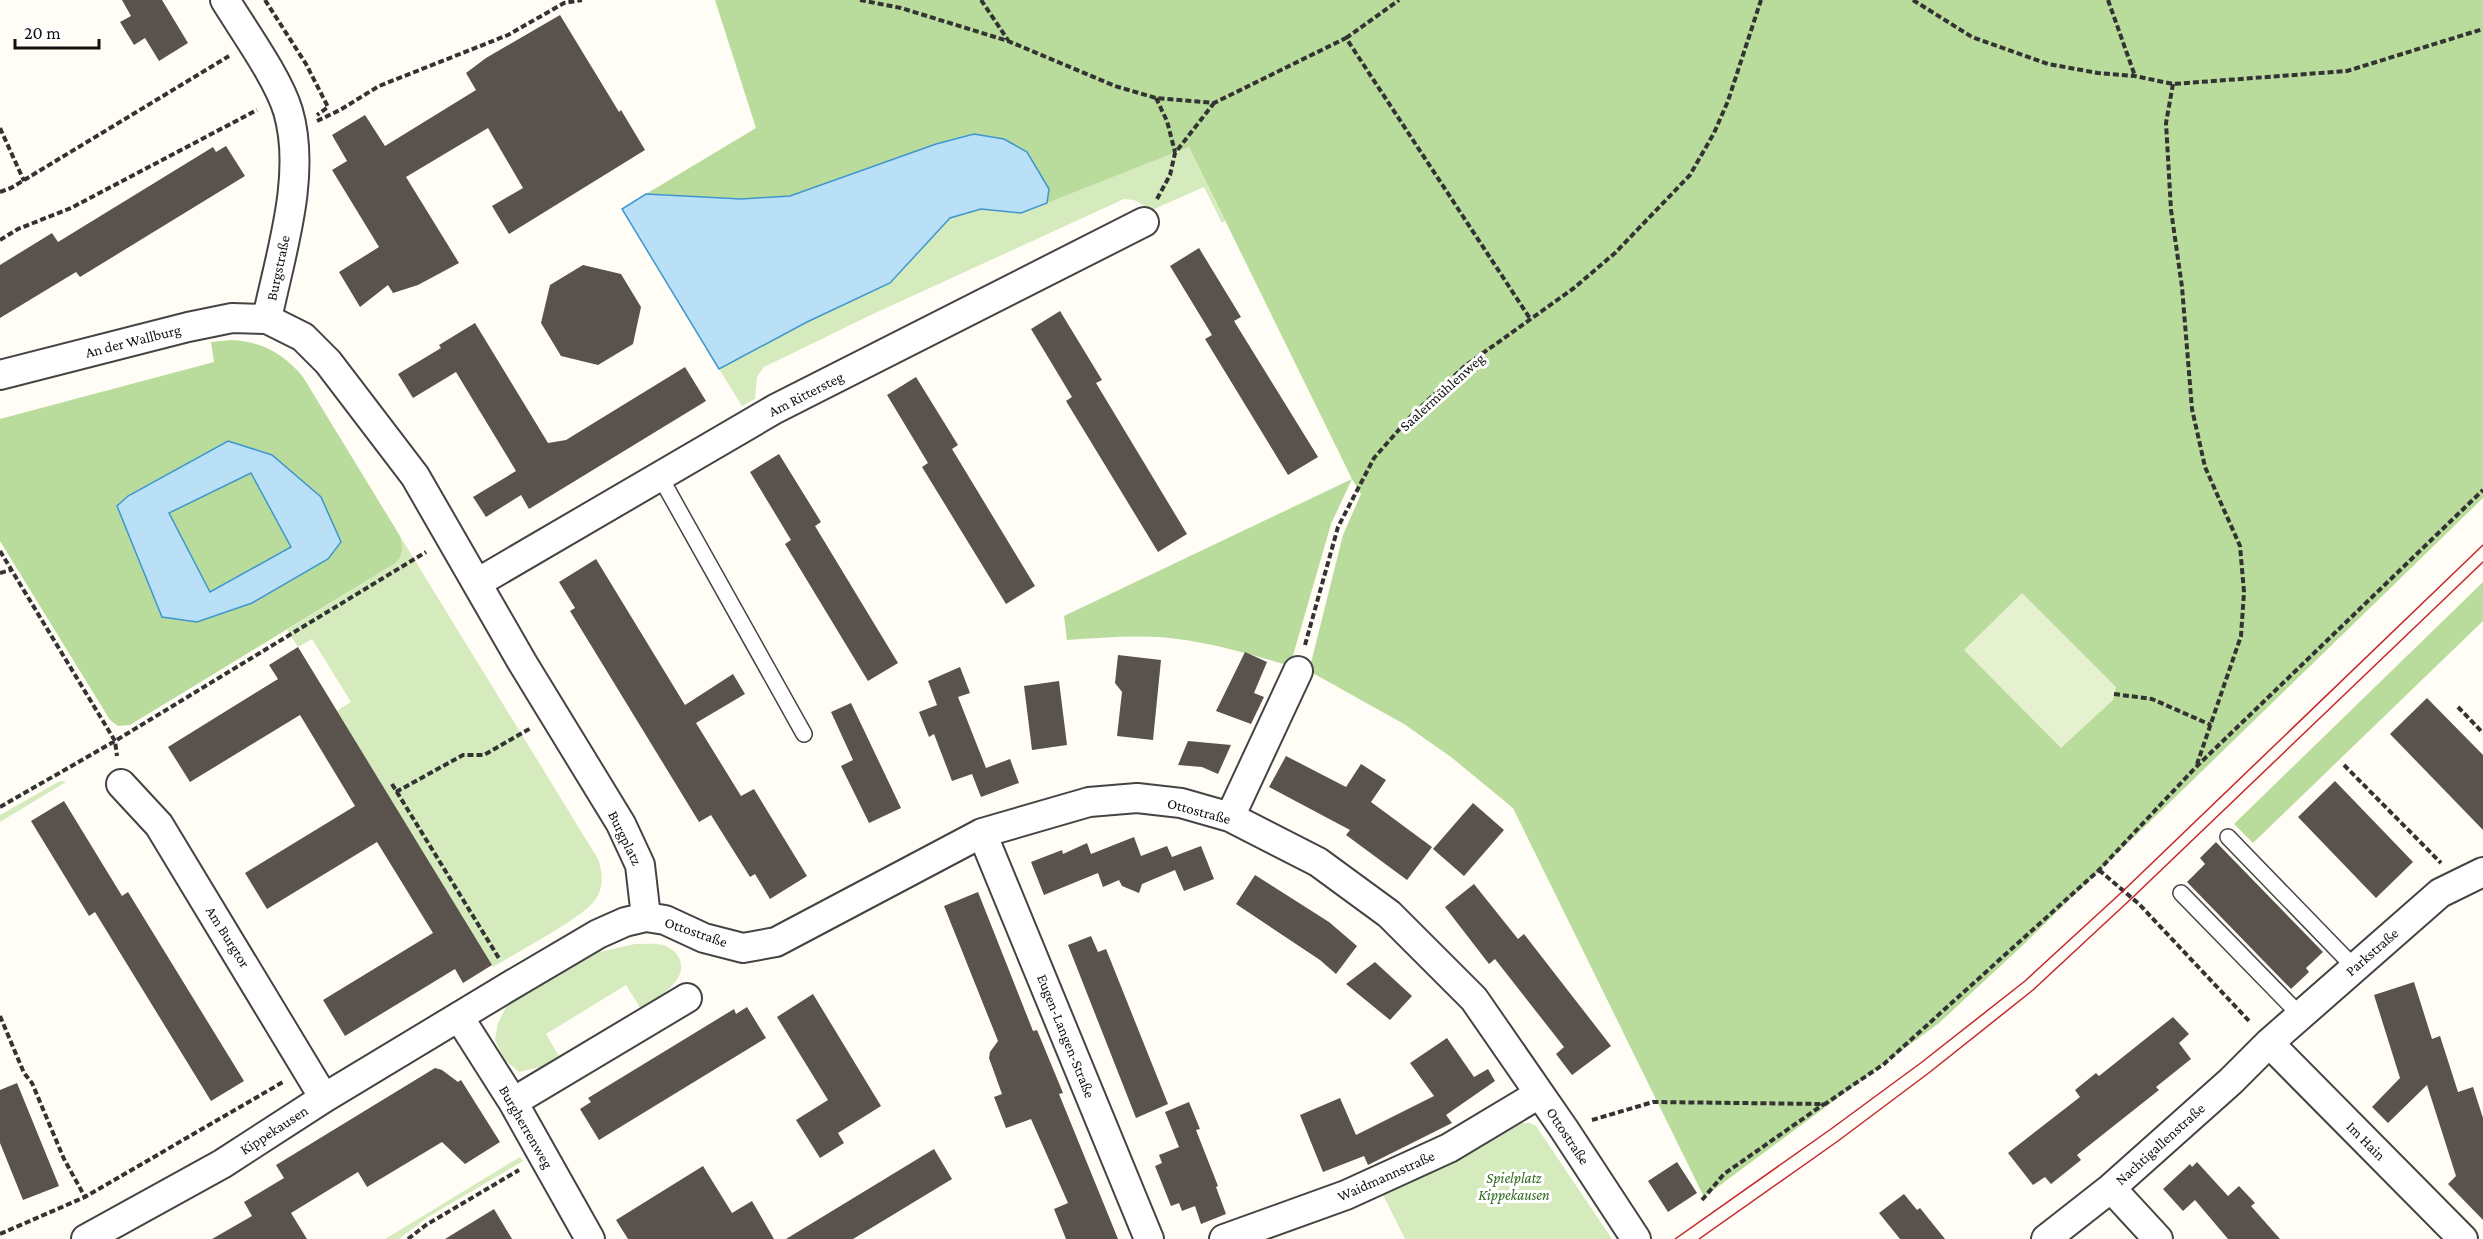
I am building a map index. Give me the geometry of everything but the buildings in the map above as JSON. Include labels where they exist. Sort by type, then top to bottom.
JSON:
[{"type":"street","name":"Burgstraße","points":[[225,0],[282,97],[288,111],[292,133],[295,170],[267,319],[303,337],[328,362],[415,476],[477,583]]},
{"type":"street","name":"Am Rittersteg","points":[[477,583],[775,409],[1144,222]]},
{"type":"street","name":"An der Wallburg","points":[[0,375],[188,327],[232,318],[267,319]]},
{"type":"street","name":"Burgplatz","points":[[477,583],[621,824],[640,865],[646,917]]},
{"type":"street","points":[[1230,817],[1298,671]]},
{"type":"street","name":"Am Burgtor","points":[[121,784],[159,825],[324,1098]]},
{"type":"street","name":"Ottostraße","points":[[646,917],[665,920],[704,938],[743,948],[776,942],[982,833],[1089,802],[1137,798],[1181,803],[1230,817],[1317,862],[1389,914],[1474,999],[1564,1129],[1636,1239]]},
{"type":"street","name":"Eugen-Langen-Straße","points":[[982,833],[1149,1239]]},
{"type":"street","name":"Parkstraße","points":[[2269,1043],[2440,893],[2471,877]]},
{"type":"street","points":[[459,1017],[598,934],[625,922],[646,917]]},
{"type":"street","points":[[513,1102],[687,998]]},
{"type":"street","name":"Kippekausen","points":[[86,1239],[222,1164],[324,1098],[459,1017]]},
{"type":"street","name":"Burgherrenweg","points":[[459,1017],[513,1102],[591,1239]]},
{"type":"street","name":"Nachtigallenstraße","points":[[2046,1239],[2111,1188],[2231,1081],[2269,1043]]},
{"type":"street","name":"Im Hain","points":[[2269,1043],[2463,1239]]},
{"type":"street","name":"Waidmannstraße","points":[[1224,1239],[1346,1195],[1438,1153],[1539,1094]]},
{"type":"street","points":[[2111,1188],[2158,1239]]},
{"type":"lane","points":[[661,475],[804,734]]},
{"type":"lane","points":[[2228,837],[2354,967]]},
{"type":"lane","points":[[2181,893],[2301,1016]]},
{"type":"path","points":[[292,133],[340,110],[379,86],[508,35],[564,3],[582,0]]},
{"type":"path","points":[[860,0],[901,8],[1008,41],[1115,86],[1156,98],[1214,103]]},
{"type":"path","points":[[981,0],[1008,41]]},
{"type":"path","points":[[1144,222],[1170,175],[1175,153],[1214,103],[1346,38],[1400,0]]},
{"type":"path","name":"Saalermühlenweg","points":[[1298,671],[1338,527],[1374,458],[1412,415],[1465,366],[1574,288],[1615,253],[1690,175],[1714,133],[1728,101],[1761,0]]},
{"type":"path","points":[[1913,0],[1972,37],[2048,64],[2098,73],[2135,76],[2173,84],[2347,71],[2483,29]]},
{"type":"path","points":[[2108,0],[2135,76]]},
{"type":"path","points":[[1346,38],[1531,320]]},
{"type":"path","points":[[0,192],[24,181],[251,43]]},
{"type":"path","points":[[2173,84],[2166,123],[2171,210],[2182,287],[2193,409],[2205,467],[2240,546],[2244,592],[2241,636],[2196,767]]},
{"type":"path","points":[[0,240],[18,229],[71,208],[282,97]]},
{"type":"path","points":[[1156,98],[1167,120],[1175,153]]},
{"type":"path","points":[[0,128],[24,181]]},
{"type":"path","points":[[1702,1200],[1724,1174],[1885,1065],[2099,870],[2196,767],[2483,490]]},
{"type":"path","points":[[0,807],[115,741],[450,537]]},
{"type":"path","points":[[0,551],[115,741],[121,784]]},
{"type":"path","points":[[0,573],[11,570]]},
{"type":"path","points":[[2114,694],[2152,699],[2211,725]]},
{"type":"path","points":[[2458,707],[2483,733]]},
{"type":"path","points":[[396,792],[463,754],[484,755],[555,714]]},
{"type":"path","points":[[2344,765],[2471,877]]},
{"type":"path","points":[[392,784],[513,984]]},
{"type":"path","points":[[2099,870],[2139,904],[2269,1043]]},
{"type":"path","points":[[0,1016],[24,1073],[32,1083],[64,1159],[85,1197]]},
{"type":"path","points":[[0,1234],[85,1197],[306,1068]]},
{"type":"path","points":[[1564,1129],[1653,1102],[1825,1104]]},
{"type":"path","points":[[408,1239],[542,1155]]},
{"type":"green space","points":[[715,0],[2483,0],[2483,498],[2022,946],[1939,1023],[1704,1197],[1513,808],[1451,757],[1404,724],[1309,671],[1343,535],[1361,494],[1189,147],[1047,203],[1049,189],[975,134],[936,144],[790,196],[741,199],[646,194],[756,128]]},
{"type":"green space","points":[[1189,147],[1225,221],[1222,223],[1204,187],[1152,210],[1134,200],[1124,199],[873,314],[764,367],[757,377],[755,399],[742,406],[719,369],[807,322],[890,283],[950,218],[981,209],[1021,213]]},
{"type":"green space","points":[[232,340],[254,343],[272,351],[288,362],[303,377],[400,536],[401,555],[394,564],[130,725],[118,726],[110,720],[0,541],[0,419],[214,362],[211,342]]},
{"type":"green space","points":[[1352,479],[1331,524],[1290,666],[1220,647],[1178,639],[1108,637],[1067,640],[1064,616]]},
{"type":"green space","points":[[400,536],[598,859],[601,869],[600,890],[588,907],[563,925],[493,967],[337,711],[351,702],[312,639],[298,647],[287,630],[394,564],[402,541]]},
{"type":"green space","points":[[2483,582],[2483,621],[2253,843],[2234,824]]},
{"type":"green space","points":[[2022,593],[2116,687],[2113,700],[2061,748],[1964,650]]},
{"type":"green space","points":[[60,781],[66,782],[0,822],[0,815]]},
{"type":"green space","points":[[635,944],[663,945],[676,953],[681,964],[680,972],[671,987],[641,1009],[626,985],[546,1034],[560,1058],[544,1066],[519,1072],[504,1059],[495,1040],[498,1023],[507,1005],[599,952]]},
{"type":"green space","name":"Spielplatz Kippekausen","points":[[1522,1123],[1536,1126],[1612,1239],[1405,1239],[1383,1195],[1446,1166]]},
{"type":"green space","points":[[520,1157],[523,1161],[428,1217],[399,1239],[385,1239]]},
{"type":"water","points":[[974,134],[1004,139],[1027,152],[1049,189],[1047,203],[1021,213],[981,209],[950,218],[890,283],[807,322],[719,369],[622,209],[646,194],[741,199],[790,196],[936,144]]},
{"type":"water","points":[[228,441],[272,455],[321,497],[341,542],[328,559],[252,603],[197,622],[162,617],[117,506],[128,496]],"holes":[[[251,473],[291,547],[210,592],[169,513]]]},
{"type":"tram line","points":[[1675,1239],[1922,1062],[2025,981],[2123,891],[2483,545]]},
{"type":"tram line","points":[[1699,1239],[1838,1141],[2033,990],[2483,562]]}]
